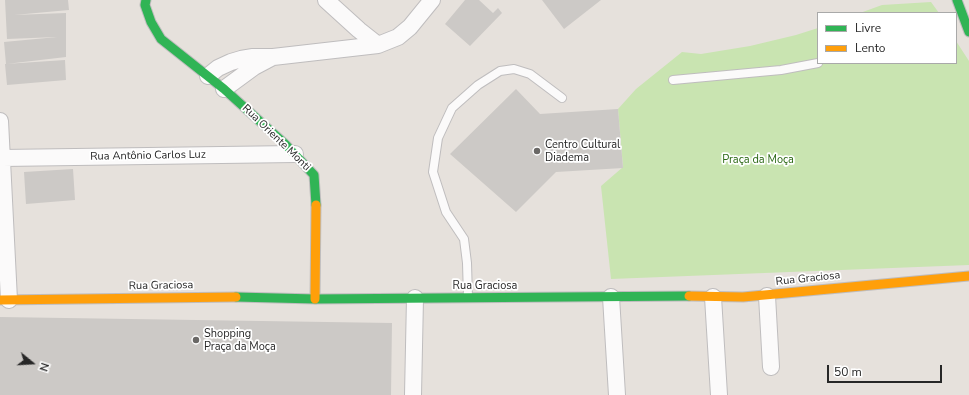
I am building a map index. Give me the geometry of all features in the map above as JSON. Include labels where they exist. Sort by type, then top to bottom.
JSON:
[{"type":"street","name":"Rua Oriente Monti","points":[[146,0],[145,5],[151,22],[161,39],[224,89],[295,154],[314,175],[316,194],[315,299]]},
{"type":"street","points":[[326,0],[378,45]]},
{"type":"street","points":[[208,76],[218,68],[241,58],[273,57],[378,45],[398,37],[410,27],[432,0]]},
{"type":"street","points":[[957,0],[966,29]]},
{"type":"street","points":[[224,89],[254,67],[273,57]]},
{"type":"street","points":[[0,121],[5,300]]},
{"type":"street","name":"Rua Antônio Carlos Luz","points":[[2,158],[295,154]]},
{"type":"street","name":"Rua Graciosa","points":[[5,300],[244,297],[315,299],[767,296],[969,276]]},
{"type":"street","points":[[767,296],[771,367]]},
{"type":"street","points":[[610,297],[617,395]]},
{"type":"street","points":[[713,297],[719,395]]},
{"type":"street","points":[[413,395],[415,298]]},
{"type":"lane","points":[[673,80],[781,70],[817,63]]},
{"type":"lane","points":[[468,298],[467,263],[464,239],[446,212],[433,172],[438,138],[452,108],[478,85],[500,71],[514,70],[530,74],[562,98]]},
{"type":"green space","points":[[931,2],[938,12],[863,12],[882,5]]},
{"type":"green space","name":"Praça da Moça","points":[[817,28],[817,64],[957,64],[957,43],[969,61],[969,265],[611,279],[601,186],[623,167],[618,109],[636,89],[682,52],[701,54],[750,46]]},
{"type":"building","points":[[5,0],[68,0],[69,10],[14,15],[66,13],[66,57],[6,64],[4,42],[57,37],[7,39]]},
{"type":"building","points":[[465,0],[479,0],[493,13],[498,8],[502,13],[470,46],[445,24]]},
{"type":"building","points":[[542,0],[601,0],[564,29]]},
{"type":"building","points":[[65,60],[66,80],[7,85],[5,64]]},
{"type":"building","name":"Centro Cultural Diadema","points":[[516,89],[540,114],[618,109],[623,168],[556,172],[516,212],[450,154]]},
{"type":"building","points":[[73,169],[75,200],[26,204],[24,172]]},
{"type":"building","name":"Shopping Praça da Moça","points":[[0,317],[392,323],[391,395],[0,395]]},
{"type":"traffic: fast","points":[[146,0],[145,5],[151,22],[161,39],[224,89],[285,144],[314,175],[316,205]]},
{"type":"traffic: fast","points":[[957,0],[969,32]]},
{"type":"traffic: fast","points":[[236,297],[315,299],[689,296]]},
{"type":"traffic: slow","points":[[315,299],[316,205]]},
{"type":"traffic: slow","points":[[689,296],[743,297],[969,276]]},
{"type":"traffic: slow","points":[[0,300],[236,297]]},
{"type":"place","name":"Centro Cultural Diadema","points":[[537,151]]},
{"type":"place","name":"Shopping Praça da Moça","points":[[196,340]]}]
